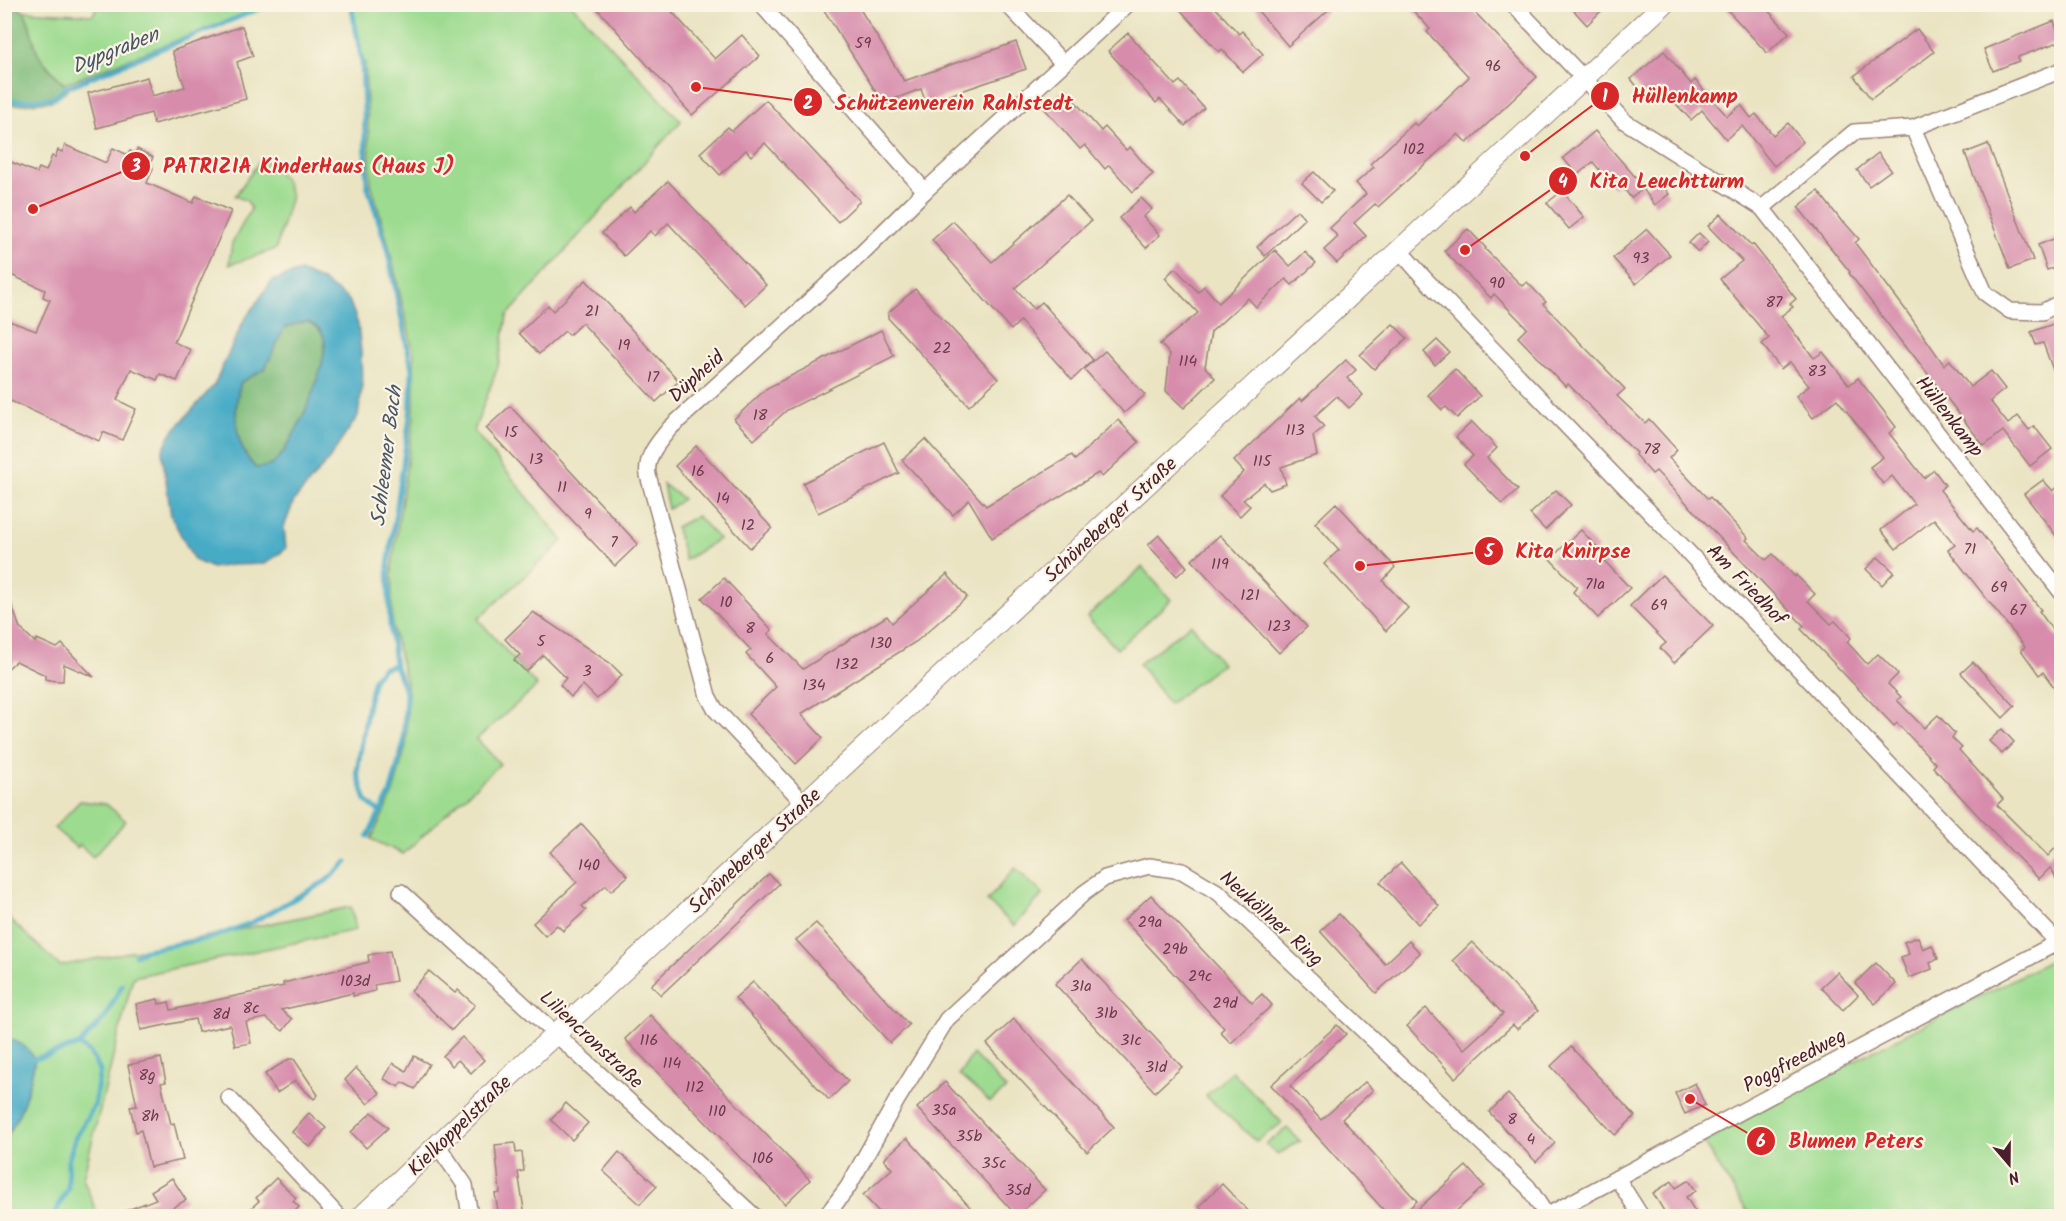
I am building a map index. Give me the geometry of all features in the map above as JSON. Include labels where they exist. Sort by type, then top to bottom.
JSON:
[{"type":"street","points":[[761,4],[925,191]]},
{"type":"street","points":[[1007,4],[1063,63]]},
{"type":"street","name":"Düpheid","points":[[805,804],[715,709],[708,696],[648,475],[648,460],[656,444],[670,428],[861,254],[925,191],[1128,4]]},
{"type":"street","name":"Hüllenkamp","points":[[1514,4],[1624,121],[1762,208],[2061,593]]},
{"type":"street","name":"Schöneberger Straße","points":[[556,1035],[1664,4]]},
{"type":"street","points":[[1762,208],[1854,132],[1913,128],[2061,70]]},
{"type":"street","points":[[1913,128],[1984,293],[2010,311],[2042,312],[2061,302]]},
{"type":"street","name":"Am Friedhof","points":[[1400,250],[2060,943]]},
{"type":"street","name":"Neuköllner Ring","points":[[826,1216],[848,1187],[897,1100],[947,1019],[1084,893],[1105,878],[1149,866],[1182,871],[1219,893],[1528,1187],[1546,1216]]},
{"type":"street","name":"Liliencronstraße","points":[[401,892],[754,1216]]},
{"type":"street","name":"Poggfreedweg","points":[[1546,1216],[2060,943]]},
{"type":"street","name":"Kielkoppelstraße","points":[[362,1216],[556,1035]]},
{"type":"street","points":[[229,1098],[338,1216]]},
{"type":"street","points":[[438,1146],[465,1185],[470,1216]]},
{"type":"street","points":[[1617,1178],[1641,1216]]},
{"type":"green space","points":[[5,4],[15,5],[22,10],[29,23],[40,57],[69,89],[52,101],[5,106]]},
{"type":"green space","points":[[97,4],[268,5],[64,84],[39,56],[24,11],[93,15]]},
{"type":"green space","points":[[351,5],[572,5],[681,121],[507,316],[498,366],[474,431],[563,541],[478,619],[537,686],[477,739],[500,764],[403,854],[371,839],[393,794],[406,746],[408,692],[392,624],[392,567],[414,416],[414,355],[389,246],[371,183],[365,62],[361,62]]},
{"type":"green space","points":[[262,158],[285,179],[291,196],[276,249],[229,265],[232,243],[251,209],[247,201],[235,196]]},
{"type":"green space","points":[[308,322],[318,328],[324,338],[324,350],[316,384],[300,423],[282,454],[272,464],[256,468],[243,450],[237,428],[236,405],[241,382],[265,368],[284,328]]},
{"type":"green space","points":[[663,484],[683,499],[668,509]]},
{"type":"green space","points":[[697,516],[719,539],[685,560],[676,527]]},
{"type":"green space","points":[[1142,567],[1171,600],[1117,649],[1087,617]]},
{"type":"green space","points":[[1191,624],[1222,664],[1169,704],[1139,664]]},
{"type":"green space","points":[[80,801],[106,804],[126,821],[93,857],[80,845],[77,848],[54,828]]},
{"type":"green space","points":[[1015,868],[1043,894],[1014,926],[987,901]]},
{"type":"green space","points":[[351,907],[356,930],[133,977],[83,1178],[98,1216],[5,1216],[5,1139],[26,1096],[15,1041],[5,1039],[4,914],[60,966]]},
{"type":"green space","points":[[2049,961],[2061,979],[2061,1216],[1750,1216],[1701,1139]]},
{"type":"green space","points":[[973,1054],[1006,1089],[990,1102],[959,1075]]},
{"type":"green space","points":[[1232,1071],[1282,1123],[1256,1141],[1206,1096]]},
{"type":"green space","points":[[1287,1128],[1300,1141],[1278,1154],[1266,1144]]},
{"type":"water","points":[[300,271],[324,282],[349,300],[358,324],[361,352],[362,388],[358,416],[329,459],[294,501],[284,527],[286,549],[265,564],[212,568],[194,560],[171,516],[162,452],[170,435],[214,385],[243,322],[272,281]],"holes":[[[308,322],[318,328],[324,338],[324,350],[316,384],[300,423],[282,454],[272,464],[256,468],[243,450],[237,428],[236,404],[241,382],[265,369],[284,328]]]},
{"type":"water","points":[[5,1039],[22,1045],[35,1059],[24,1101],[5,1139]]},
{"type":"building","points":[[593,4],[665,4],[715,59],[742,35],[760,56],[692,115]]},
{"type":"building","points":[[820,4],[857,4],[904,81],[1016,42],[1026,69],[926,103],[921,89],[883,103]]},
{"type":"building","points":[[1175,4],[1212,4],[1239,34],[1242,31],[1263,54],[1243,72],[1222,49],[1219,52]]},
{"type":"building","points":[[1252,4],[1335,4],[1288,46]]},
{"type":"building","points":[[1407,4],[1467,4],[1537,77],[1467,143],[1458,134],[1378,207],[1375,204],[1354,223],[1366,236],[1337,263],[1324,250],[1338,237],[1330,228],[1366,194],[1356,183],[1374,167],[1370,164],[1414,123],[1417,126],[1469,77],[1427,32],[1430,29]]},
{"type":"building","points":[[1568,4],[1608,4],[1587,25]]},
{"type":"building","points":[[1722,4],[1762,4],[1789,33],[1767,53]]},
{"type":"building","points":[[2054,21],[2061,41],[2018,57],[2019,61],[1993,71],[1984,49]]},
{"type":"building","points":[[242,26],[253,56],[237,62],[246,99],[154,124],[151,113],[97,128],[88,93],[147,77],[152,96],[185,87],[172,51]]},
{"type":"building","points":[[1917,29],[1934,52],[1871,99],[1854,76]]},
{"type":"building","points":[[1128,33],[1175,85],[1180,81],[1204,108],[1185,126],[1160,99],[1156,103],[1108,51]]},
{"type":"building","points":[[1664,51],[1691,84],[1695,80],[1727,116],[1741,105],[1751,118],[1756,114],[1773,135],[1788,123],[1803,142],[1774,166],[1742,126],[1726,139],[1702,110],[1691,120],[1661,88],[1647,99],[1631,79]]},
{"type":"building","points":[[1065,90],[1101,131],[1105,127],[1126,150],[1130,147],[1153,174],[1133,192],[1109,165],[1105,169],[1085,145],[1080,149],[1044,108]]},
{"type":"building","points":[[766,100],[860,201],[838,222],[765,143],[751,156],[746,150],[720,175],[700,153],[728,127],[732,131]]},
{"type":"building","points":[[1595,131],[1645,188],[1657,178],[1669,194],[1655,205],[1643,189],[1631,198],[1620,183],[1614,188],[1593,162],[1577,175],[1563,158]]},
{"type":"building","points":[[1988,144],[2033,260],[2010,269],[1965,153]]},
{"type":"building","points":[[65,145],[106,163],[113,148],[128,155],[130,151],[135,153],[137,149],[153,157],[149,166],[153,168],[147,183],[193,203],[196,196],[231,211],[174,342],[191,350],[177,381],[160,374],[157,380],[131,369],[117,400],[136,409],[122,440],[103,432],[99,441],[4,398],[4,319],[36,331],[50,300],[43,297],[45,290],[4,272],[4,159],[37,173],[39,168],[46,171],[52,156],[55,157],[58,150],[62,152]]},
{"type":"building","points":[[1878,153],[1891,170],[1869,186],[1857,170]]},
{"type":"building","points":[[1314,172],[1333,191],[1321,202],[1302,183]]},
{"type":"building","points":[[668,181],[766,285],[745,305],[668,223],[655,236],[650,231],[624,256],[602,233],[630,207],[634,212]]},
{"type":"building","points":[[1562,191],[1584,217],[1569,229],[1547,203]]},
{"type":"building","points":[[1818,191],[1859,239],[1855,243],[1944,365],[1950,360],[1970,387],[1991,371],[2005,389],[1990,401],[2008,424],[2018,416],[2029,430],[2034,426],[2052,449],[2030,466],[2003,431],[1984,446],[1798,207]]},
{"type":"building","points":[[1067,195],[1091,221],[1015,288],[1034,309],[1042,302],[1093,360],[1072,380],[1020,321],[1011,330],[932,240],[953,221],[992,262]]},
{"type":"building","points":[[1141,198],[1152,209],[1143,217],[1160,235],[1146,248],[1119,218]]},
{"type":"building","points":[[1297,210],[1305,218],[1265,256],[1257,247]]},
{"type":"building","points":[[1721,214],[1751,245],[1753,244],[1796,299],[1790,304],[1793,307],[1781,316],[1814,358],[1823,352],[1849,385],[1858,378],[1896,427],[1889,433],[1924,478],[1934,470],[1945,485],[1940,490],[1973,531],[1977,528],[2041,610],[2039,611],[2061,642],[2061,697],[2043,672],[2039,675],[2021,650],[2025,647],[1948,550],[1955,545],[1934,519],[1896,549],[1881,530],[1914,504],[1892,476],[1883,484],[1870,467],[1883,457],[1837,399],[1813,418],[1796,396],[1809,386],[1790,362],[1781,369],[1762,344],[1769,338],[1720,279],[1742,261],[1708,226]]},
{"type":"building","points":[[1468,229],[1522,286],[1527,282],[1546,302],[1543,304],[1625,389],[1617,396],[1645,423],[1649,419],[1677,450],[1669,458],[1708,499],[1710,497],[1748,538],[1746,540],[1766,560],[1773,554],[1815,594],[1808,601],[1831,624],[1835,621],[1844,630],[1851,638],[1847,642],[1867,664],[1878,654],[1898,674],[1888,684],[1901,697],[1897,700],[1924,728],[1938,715],[1955,734],[1952,738],[1962,748],[1959,750],[2003,799],[1997,805],[2048,856],[2061,842],[2061,891],[2051,867],[2039,879],[1933,767],[1936,764],[1897,723],[1894,726],[1801,629],[1804,626],[1656,471],[1652,474],[1635,455],[1636,453],[1568,384],[1566,387],[1518,337],[1527,328],[1494,294],[1491,298],[1444,251]]},
{"type":"building","points":[[1647,229],[1670,255],[1636,284],[1613,258]]},
{"type":"building","points":[[1699,233],[1708,242],[1698,252],[1689,243]]},
{"type":"building","points":[[2061,236],[2061,265],[2047,270],[2038,245]]},
{"type":"building","points":[[1275,250],[1290,266],[1305,252],[1316,263],[1292,285],[1286,279],[1256,307],[1248,298],[1211,332],[1205,367],[1215,378],[1184,408],[1166,391],[1170,354],[1160,344],[1198,313],[1165,278],[1175,268],[1198,292],[1204,286],[1219,303]]},
{"type":"building","points":[[586,280],[679,381],[656,402],[582,323],[569,335],[565,331],[539,354],[519,333],[548,305],[553,311]]},
{"type":"building","points":[[915,289],[998,379],[969,406],[888,318],[888,313]]},
{"type":"building","points":[[2061,321],[2060,389],[2043,343],[2036,345],[2031,332]]},
{"type":"building","points":[[1393,324],[1407,338],[1374,369],[1360,355]]},
{"type":"building","points":[[881,330],[894,356],[787,410],[754,440],[734,419],[767,388]]},
{"type":"building","points":[[1437,340],[1449,352],[1435,365],[1424,352]]},
{"type":"building","points":[[1105,351],[1145,395],[1124,413],[1084,369]]},
{"type":"building","points":[[1346,360],[1356,370],[1347,378],[1363,395],[1349,408],[1337,396],[1315,416],[1324,427],[1313,436],[1317,455],[1281,467],[1286,484],[1270,490],[1264,483],[1243,500],[1250,506],[1240,516],[1220,496],[1244,472],[1234,461],[1300,398],[1302,401]]},
{"type":"building","points":[[1455,369],[1480,396],[1457,418],[1446,407],[1442,410],[1428,395]]},
{"type":"building","points":[[510,406],[638,544],[615,566],[486,428]]},
{"type":"building","points":[[1118,420],[1139,442],[1102,477],[1098,473],[992,538],[969,500],[953,515],[902,460],[925,439],[986,506],[1072,455],[1075,460]]},
{"type":"building","points":[[1472,422],[1497,448],[1487,458],[1518,490],[1502,504],[1464,464],[1473,456],[1456,437]]},
{"type":"building","points":[[884,442],[899,473],[818,513],[803,483]]},
{"type":"building","points":[[696,446],[772,528],[750,548],[675,466]]},
{"type":"building","points":[[2043,480],[2053,491],[2061,484],[2061,542],[2024,494]]},
{"type":"building","points":[[1556,490],[1571,505],[1545,530],[1530,514]]},
{"type":"building","points":[[1336,503],[1395,567],[1383,581],[1408,608],[1386,631],[1324,564],[1339,550],[1315,523]]},
{"type":"building","points":[[1581,530],[1598,548],[1595,551],[1630,588],[1598,618],[1573,592],[1577,587],[1550,559]]},
{"type":"building","points":[[1159,535],[1187,567],[1177,576],[1148,545]]},
{"type":"building","points":[[1220,535],[1307,627],[1279,653],[1192,560]]},
{"type":"building","points":[[1878,557],[1894,572],[1882,585],[1866,569]]},
{"type":"building","points":[[947,574],[967,597],[917,641],[801,714],[823,738],[796,764],[748,714],[776,687],[746,654],[751,650],[702,598],[724,578],[772,630],[768,634],[803,669],[887,616],[892,623]]},
{"type":"building","points":[[1662,575],[1713,626],[1674,663],[1660,648],[1666,643],[1630,606]]},
{"type":"building","points":[[4,590],[6,590],[20,628],[35,642],[37,639],[57,648],[62,644],[94,677],[64,664],[63,681],[45,679],[45,675],[16,661],[4,672]]},
{"type":"building","points":[[533,612],[610,663],[622,675],[597,699],[583,685],[571,697],[560,685],[566,678],[543,655],[526,672],[514,660],[520,655],[505,639]]},
{"type":"building","points":[[1973,662],[2015,706],[2003,718],[1961,673]]},
{"type":"building","points":[[2002,729],[2014,742],[2002,754],[1989,741]]},
{"type":"building","points":[[582,824],[628,876],[611,891],[606,885],[582,906],[586,910],[563,931],[557,925],[545,936],[533,923],[577,882],[550,852]]},
{"type":"building","points":[[1401,863],[1439,906],[1418,924],[1380,882]]},
{"type":"building","points":[[769,874],[779,884],[661,995],[651,985]]},
{"type":"building","points":[[1151,895],[1252,1003],[1262,994],[1272,1005],[1231,1043],[1220,1032],[1224,1028],[1124,920]]},
{"type":"building","points":[[1339,914],[1385,964],[1409,941],[1420,953],[1376,993],[1320,931]]},
{"type":"building","points":[[816,923],[909,1025],[890,1043],[796,940]]},
{"type":"building","points":[[1918,937],[1923,949],[1932,945],[1938,959],[1930,963],[1932,969],[1909,978],[1901,958],[1909,954],[1904,942]]},
{"type":"building","points":[[1472,942],[1538,1011],[1517,1029],[1513,1025],[1455,1078],[1407,1026],[1426,1008],[1464,1049],[1503,1014],[1453,960]]},
{"type":"building","points":[[390,951],[396,981],[374,985],[375,991],[353,996],[353,993],[281,1010],[292,1019],[283,1031],[266,1018],[246,1022],[251,1043],[235,1046],[230,1025],[198,1032],[195,1019],[141,1030],[136,1004],[158,999],[159,1004],[169,1002],[171,1010],[284,986],[283,983],[369,962],[368,955]]},
{"type":"building","points":[[1082,959],[1182,1067],[1155,1092],[1055,984]]},
{"type":"building","points":[[1876,963],[1896,984],[1875,1004],[1855,983]]},
{"type":"building","points":[[429,971],[455,993],[458,990],[475,1005],[452,1030],[411,991]]},
{"type":"building","points":[[1837,972],[1858,995],[1843,1010],[1821,987]]},
{"type":"building","points":[[753,982],[848,1081],[829,1100],[735,998]]},
{"type":"building","points":[[650,1015],[810,1180],[785,1204],[625,1039]]},
{"type":"building","points":[[1014,1019],[1114,1127],[1087,1152],[987,1044]]},
{"type":"building","points":[[1337,1025],[1346,1034],[1290,1086],[1321,1120],[1365,1082],[1373,1090],[1342,1119],[1417,1201],[1401,1216],[1389,1216],[1271,1085]]},
{"type":"building","points":[[462,1037],[484,1060],[471,1073],[458,1060],[452,1066],[443,1056]]},
{"type":"building","points":[[1571,1047],[1635,1116],[1615,1135],[1551,1066]]},
{"type":"building","points":[[414,1056],[429,1064],[415,1089],[402,1082],[399,1087],[384,1079],[393,1063],[406,1071]]},
{"type":"building","points":[[161,1058],[166,1082],[161,1083],[183,1160],[150,1167],[141,1130],[136,1132],[130,1107],[137,1106],[128,1065]]},
{"type":"building","points":[[289,1059],[294,1059],[318,1095],[314,1099],[295,1081],[277,1093],[265,1074]]},
{"type":"building","points":[[356,1068],[380,1093],[368,1104],[345,1080]]},
{"type":"building","points":[[945,1082],[1045,1190],[1017,1216],[917,1108]]},
{"type":"building","points":[[1695,1083],[1705,1105],[1685,1114],[1675,1093]]},
{"type":"building","points":[[1508,1094],[1555,1143],[1536,1162],[1489,1112]]},
{"type":"building","points":[[566,1103],[588,1123],[572,1140],[551,1120]]},
{"type":"building","points":[[372,1112],[388,1128],[366,1148],[351,1132]]},
{"type":"building","points":[[309,1113],[326,1128],[310,1147],[292,1132]]},
{"type":"building","points":[[907,1138],[978,1216],[883,1216],[863,1195],[892,1169],[884,1159]]},
{"type":"building","points":[[515,1143],[516,1153],[522,1152],[524,1171],[518,1172],[525,1216],[499,1216],[495,1194],[500,1193],[495,1145]]},
{"type":"building","points":[[619,1152],[657,1186],[640,1204],[603,1171]]},
{"type":"building","points":[[1466,1166],[1484,1186],[1451,1216],[1410,1216]]},
{"type":"building","points":[[172,1178],[186,1200],[158,1216],[112,1216],[156,1199],[151,1191]]},
{"type":"building","points":[[276,1178],[296,1198],[293,1201],[299,1207],[290,1216],[242,1216],[259,1201],[256,1198]]},
{"type":"building","points":[[1689,1180],[1696,1191],[1686,1197],[1698,1216],[1667,1216],[1653,1193],[1672,1181],[1676,1188]]},
{"type":"building","points":[[1222,1184],[1253,1216],[1208,1216],[1199,1206]]},
{"type":"waterway","name":"Dypgraben","points":[[4,102],[55,98],[65,88],[271,4]]},
{"type":"waterway","name":"Schleemer Bach","points":[[351,4],[362,62],[367,184],[387,248],[412,369],[410,416],[388,566],[390,625],[395,665],[406,693],[403,746],[390,794],[368,836]]},
{"type":"waterway","points":[[380,812],[366,801],[357,772],[374,678],[383,668],[395,665]]},
{"type":"waterway","name":"Schleemer Bach","points":[[135,955],[145,950],[211,938],[253,922],[326,881],[347,862]]},
{"type":"waterway","name":"Schleemer Bach","points":[[55,1216],[68,1188],[68,1161],[75,1139],[94,1106],[100,1071],[90,1053],[79,1045],[105,1017],[122,985]]},
{"type":"waterway","name":"Schleemer Bach","points":[[35,1059],[79,1045]]},
{"type":"place","name":"Schützenverein Rahlstedt","points":[[696,87]]},
{"type":"place","name":"Hüllenkamp","points":[[1525,156]]},
{"type":"place","name":"PATRIZIA KinderHaus (Haus J)","points":[[33,209]]},
{"type":"place","name":"Kita Leuchtturm","points":[[1465,250]]},
{"type":"place","name":"Kita Knirpse","points":[[1360,566]]},
{"type":"place","name":"Blumen Peters","points":[[1690,1099]]}]
